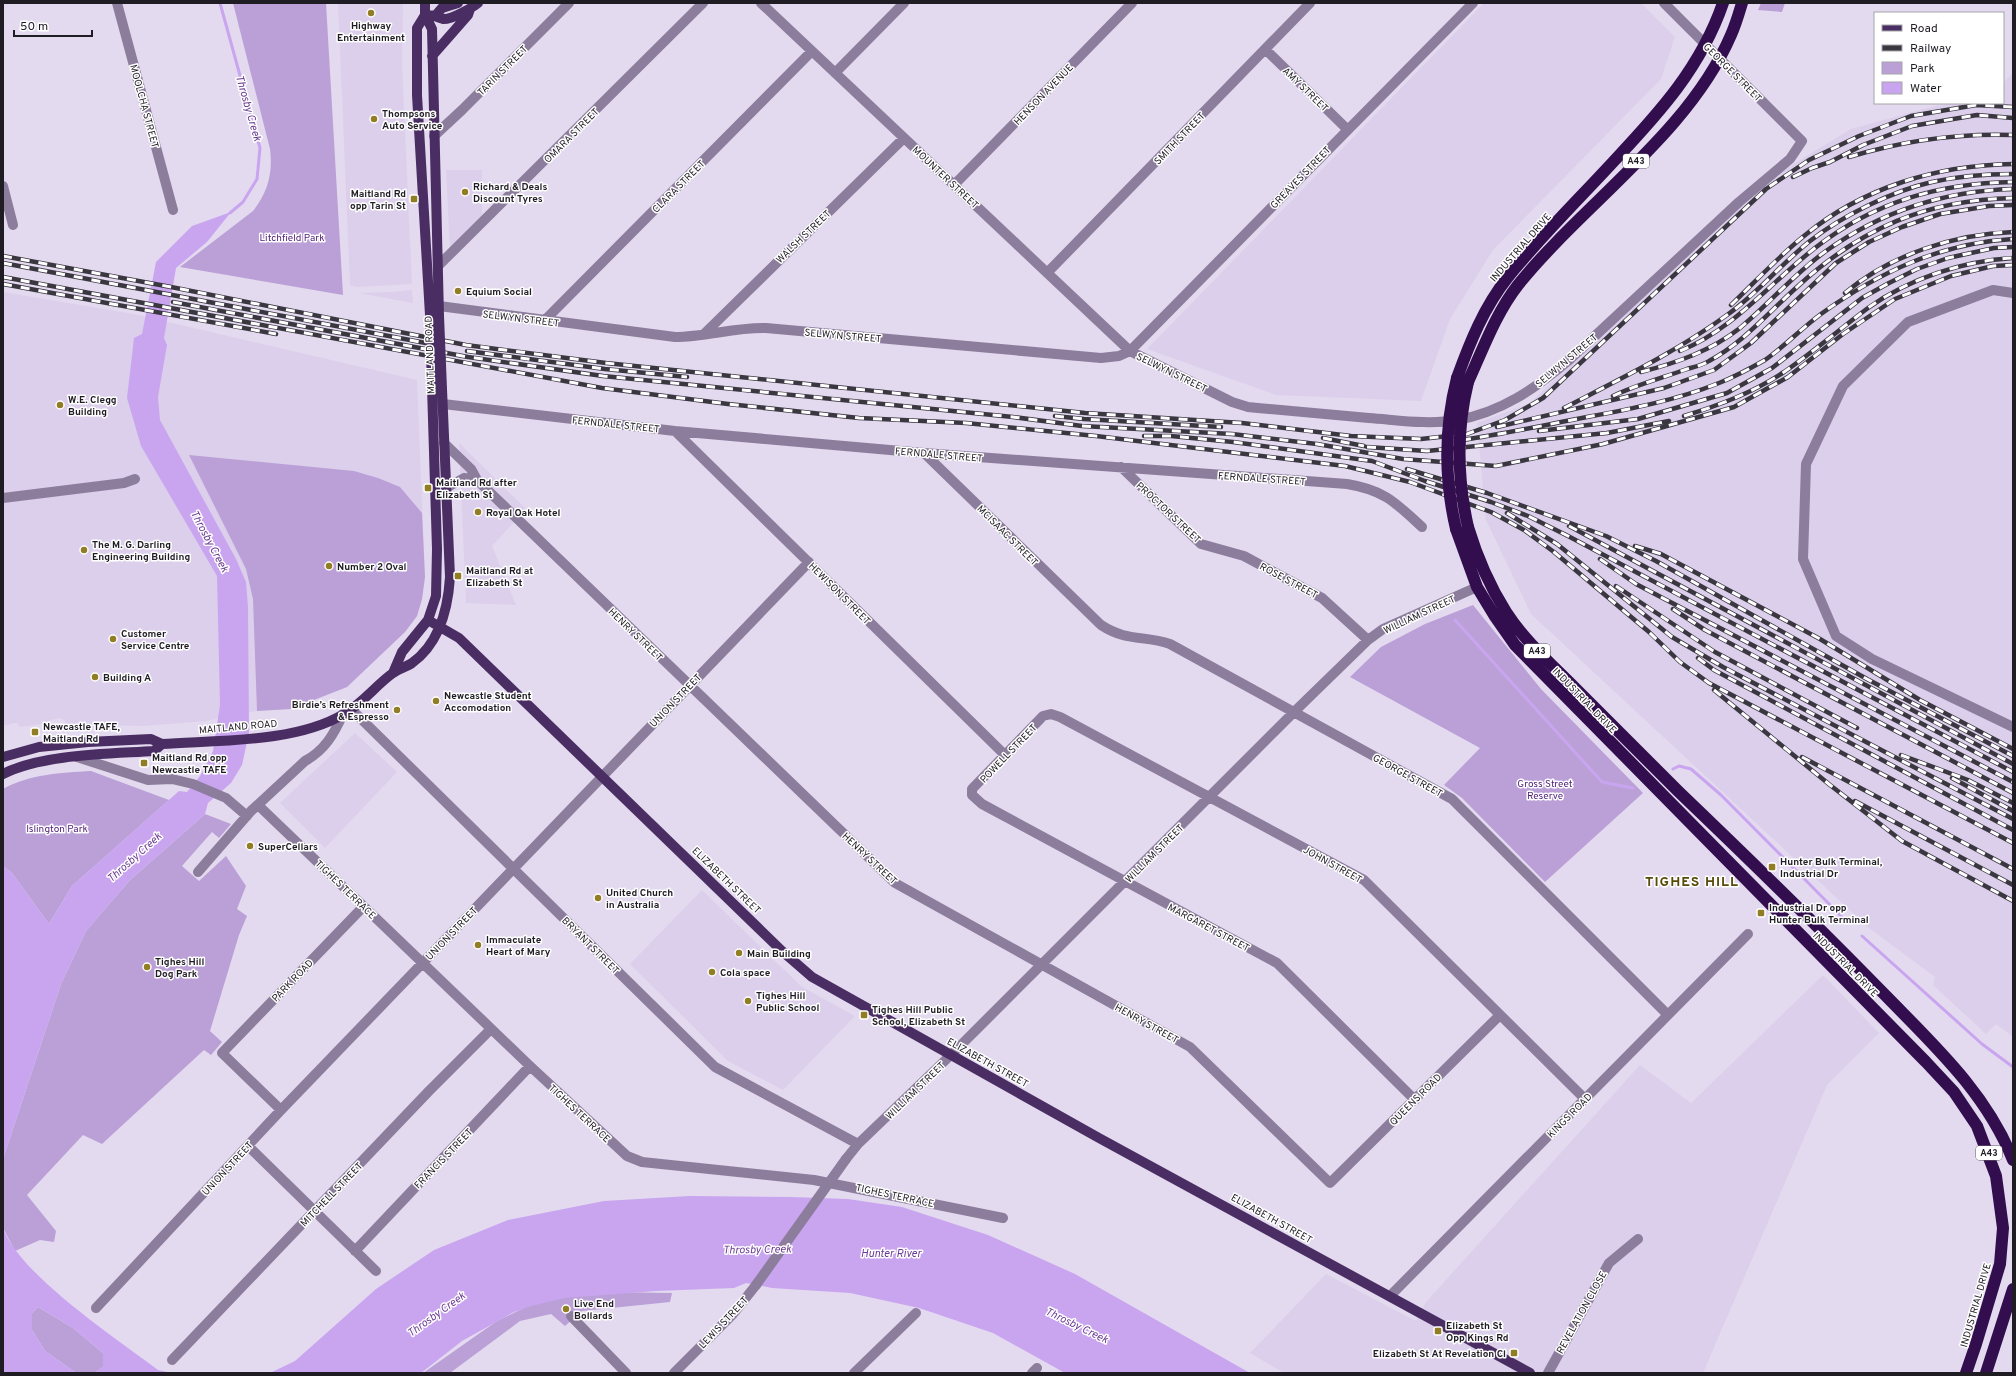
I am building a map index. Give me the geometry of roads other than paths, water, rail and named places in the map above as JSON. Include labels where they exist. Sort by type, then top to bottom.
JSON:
[{"type":"highway","name":"INDUSTRIAL DRIVE","points":[[1723,3],[1706,44],[1667,104],[1508,277],[1483,314],[1470,341],[1462,380],[1450,414],[1447,451],[1449,490],[1462,528],[1477,587],[1494,615],[1515,644],[1954,1092],[1977,1126],[1988,1151],[1996,1176],[2003,1228],[2000,1264],[1966,1373]]},
{"type":"highway","name":"INDUSTRIAL DRIVE","points":[[1462,380],[1517,286],[1543,256],[1649,149],[1674,121],[1705,81],[1720,58],[1731,36],[1742,3]]},
{"type":"highway","name":"INDUSTRIAL DRIVE","points":[[1462,528],[1491,587],[1507,613],[1529,642],[1638,752],[1835,943],[1952,1065],[2000,1129],[2013,1160]]},
{"type":"highway","points":[[1986,1373],[2013,1289]]},
{"type":"main road","name":"MAITLAND ROAD","points":[[425,3],[424,15],[417,28],[417,95],[436,312]]},
{"type":"main road","points":[[436,15],[442,8],[458,3]]},
{"type":"main road","points":[[424,15],[436,15],[442,19],[448,18],[474,6]]},
{"type":"main road","points":[[432,56],[474,6]]},
{"type":"main road","name":"MAITLAND ROAD","points":[[393,673],[402,652],[428,620],[434,606],[438,576],[436,312],[438,266],[432,29],[424,15]]},
{"type":"main road","name":"MAITLAND ROAD","points":[[3,757],[39,747],[88,742],[151,739],[162,744],[254,738],[304,730],[347,712],[393,673],[412,663],[434,638],[441,626],[447,608],[450,577],[443,404],[437,388]]},
{"type":"main road","name":"ELIZABETH STREET","points":[[428,620],[441,626],[459,638],[802,970],[822,984],[1530,1373]]},
{"type":"main road","name":"MAITLAND ROAD","points":[[3,774],[22,765],[55,759],[154,751],[162,744]]},
{"type":"street","name":"MOOLCHA STREET","points":[[117,3],[173,210]]},
{"type":"street","name":"TARIN STREET","points":[[434,136],[462,110],[568,3]]},
{"type":"street","name":"OMARA STREET","points":[[438,266],[703,3]]},
{"type":"street","name":"MOUNTER STREET","points":[[761,3],[1130,351]]},
{"type":"street","points":[[835,73],[904,3]]},
{"type":"street","name":"HENSON AVENUE","points":[[954,185],[1132,3]]},
{"type":"street","name":"SMITH STREET","points":[[1048,273],[1310,3]]},
{"type":"street","name":"GREAVES STREET","points":[[1130,351],[1472,3]]},
{"type":"street","name":"GEORGE STREET","points":[[1664,3],[1802,141]]},
{"type":"street","name":"AMY STREET","points":[[1265,49],[1347,129]]},
{"type":"street","name":"CLARA STREET","points":[[545,320],[812,51]]},
{"type":"street","name":"WALSH STREET","points":[[703,335],[904,138]]},
{"type":"street","name":"SELWYN STREET","points":[[436,312],[545,320],[675,337],[703,335],[735,329],[766,328],[1101,358],[1119,356],[1130,351],[1232,402],[1248,407],[1423,422],[1457,420],[1487,412],[1517,398],[1541,383],[1568,361],[1739,202],[1790,158],[1802,141]]},
{"type":"street","points":[[3,186],[14,225]]},
{"type":"street","points":[[2013,293],[1993,290],[1908,322],[1843,386],[1806,464],[1803,559],[1836,636],[1872,659],[2013,727]]},
{"type":"street","name":"FERNDALE STREET","points":[[443,404],[675,431],[924,453],[1347,484],[1368,488],[1396,503],[1422,527]]},
{"type":"street","name":"HEWISON STREET","points":[[675,431],[1006,756]]},
{"type":"street","name":"HENRY STREET","points":[[444,443],[471,469],[477,480],[895,883],[1041,966],[1190,1047],[1330,1184]]},
{"type":"street","name":"MCISAAC STREET","points":[[924,453],[1093,618]]},
{"type":"street","name":"PROCTOR STREET","points":[[1122,467],[1201,544],[1244,556]]},
{"type":"street","points":[[446,488],[464,478],[477,480]]},
{"type":"street","points":[[3,498],[124,483],[135,479]]},
{"type":"street","name":"ROSE STREET","points":[[1244,556],[1322,598],[1368,640]]},
{"type":"street","name":"UNION STREET","points":[[96,1308],[281,1110],[809,562]]},
{"type":"street","name":"WILLIAM STREET","points":[[852,1151],[1126,882],[1294,712],[1368,640],[1382,629],[1477,587]]},
{"type":"street","name":"GEORGE STREET","points":[[1093,618],[1110,631],[1119,635],[1161,641],[1170,644],[1452,799],[1668,1015]]},
{"type":"street","points":[[198,872],[258,805],[305,761],[315,756],[332,738],[347,712]]},
{"type":"street","name":"BRYANT STREET","points":[[347,712],[513,868],[715,1067],[852,1151]]},
{"type":"street","name":"POWELL STREET","points":[[972,795],[972,789],[1006,756],[1043,716],[1048,714]]},
{"type":"street","name":"JOHN STREET","points":[[1048,714],[1060,716],[1364,880],[1585,1099]]},
{"type":"street","points":[[77,757],[148,780],[172,780],[192,784],[226,798],[247,816]]},
{"type":"street","name":"MARGARET STREET","points":[[972,795],[982,804],[1277,963],[1415,1100]]},
{"type":"street","name":"TIGHES TERRACE","points":[[258,805],[491,1029],[627,1156],[642,1162],[814,1180],[1003,1218]]},
{"type":"street","name":"PARK ROAD","points":[[281,1110],[222,1053],[363,906]]},
{"type":"street","name":"KINGS ROAD","points":[[1390,1296],[1748,934]]},
{"type":"street","points":[[1822,957],[1835,943]]},
{"type":"street","name":"QUEENS ROAD","points":[[1330,1184],[1500,1015]]},
{"type":"street","name":"MITCHELL STREET","points":[[172,1360],[491,1029]]},
{"type":"street","name":"FRANCIS STREET","points":[[355,1251],[530,1066]]},
{"type":"street","points":[[248,1146],[376,1271]]},
{"type":"street","name":"LEWIS STREET","points":[[674,1373],[733,1314],[756,1285],[852,1151]]},
{"type":"street","name":"REVELATION CLOSE","points":[[1548,1373],[1609,1263],[1638,1239]]},
{"type":"street","points":[[854,1373],[916,1313]]},
{"type":"street","points":[[571,1316],[626,1373]]},
{"type":"water","points":[[231,212],[207,242],[176,268],[164,338],[167,345],[158,397],[160,420],[236,559],[246,582],[248,607],[249,733],[242,765],[231,783],[208,803],[205,814],[129,881],[86,931],[61,984],[3,1159],[3,866],[12,873],[49,924],[72,886],[179,791],[187,792],[200,776],[213,751],[220,705],[217,576],[141,446],[127,398],[134,338],[142,334],[156,262],[192,226]]},
{"type":"water","name":"Hunter River","points":[[690,1196],[848,1199],[902,1207],[988,1235],[1075,1274],[1250,1373],[1065,1373],[993,1333],[919,1308],[850,1293],[772,1288],[746,1283],[734,1288],[656,1291],[564,1298],[531,1306],[514,1312],[462,1341],[421,1373],[270,1373],[295,1361],[376,1289],[434,1250],[508,1220],[604,1201]]},
{"type":"water","points":[[3,1228],[13,1246],[28,1265],[71,1305],[158,1370],[172,1373],[94,1373],[103,1367],[103,1353],[73,1328],[38,1307],[32,1313],[32,1330],[45,1351],[76,1373],[3,1373]]},
{"type":"waterway","name":"Throsby Creek","points":[[220,3],[260,148],[257,179],[243,202],[230,213]]},
{"type":"waterway","points":[[1455,620],[1602,782],[1633,788]]},
{"type":"waterway","points":[[1673,769],[1679,766],[1691,769],[1721,795],[1842,917]]},
{"type":"waterway","points":[[1862,936],[1982,1044],[2013,1067]]},
{"type":"railway","points":[[3,256],[171,287],[466,345],[606,363],[1085,413],[1242,423],[1351,436],[1421,439],[1467,434],[1505,420],[1543,398],[1766,189],[1809,160],[1859,136],[1911,116],[1976,105],[2013,107]]},
{"type":"railway","points":[[1793,177],[1812,168],[1830,162],[1863,145],[1912,126],[1977,115],[2013,118]]},
{"type":"railway","points":[[1849,157],[1909,142],[1930,139],[1971,135],[2013,135]]},
{"type":"railway","points":[[1731,305],[1794,244],[1827,219],[1851,204],[1876,192],[1929,174],[1985,165],[2013,164]]},
{"type":"railway","points":[[1564,408],[1647,364],[1708,328],[1749,298],[1810,241],[1837,222],[1852,214],[1884,198],[1932,182],[1972,176],[2013,174]]},
{"type":"railway","points":[[1680,351],[1718,331],[1815,248],[1860,218],[1908,198],[1933,191],[1959,186],[2013,182]]},
{"type":"railway","points":[[1641,372],[1667,365],[1693,355],[1729,336],[1751,319],[1793,279],[1826,251],[1869,225],[1892,214],[1938,199],[1963,194],[2013,189]]},
{"type":"railway","points":[[1613,396],[1640,385],[1701,365],[1721,354],[1755,327],[1821,266],[1846,248],[1871,233],[1896,221],[1923,211],[1952,204],[2013,198]]},
{"type":"railway","points":[[1497,427],[1664,388],[1714,370],[1751,343],[1836,263],[1869,242],[1902,227],[1940,214],[1989,206],[2013,205]]},
{"type":"railway","points":[[1845,293],[1882,268],[1924,249],[1968,237],[2013,232]]},
{"type":"railway","points":[[1462,440],[1637,407],[1703,389],[1731,378],[1765,360],[1821,314],[1865,285],[1888,273],[1936,253],[1961,246],[2013,239]]},
{"type":"railway","points":[[1539,431],[1638,419],[1727,393],[1772,368],[1862,298],[1889,283],[1917,269],[1948,258],[1994,248],[2013,247]]},
{"type":"railway","points":[[1684,416],[1736,398],[1784,372],[1868,308],[1901,288],[1956,267],[2013,258]]},
{"type":"railway","points":[[3,263],[431,344]]},
{"type":"railway","points":[[173,302],[468,357],[603,376],[1013,417],[1082,426],[1232,434],[1317,444],[1403,459],[1496,466],[1603,444],[1734,407],[1788,377],[1843,334],[1895,299],[1951,276],[1993,266],[2013,265]]},
{"type":"railway","points":[[3,277],[602,388],[728,404],[859,418],[966,423],[1096,436],[1345,466],[1410,482],[1491,512],[1524,530],[1554,552],[1649,632],[1680,662],[1709,683],[2013,843]]},
{"type":"railway","points":[[3,284],[276,334]]},
{"type":"railway","points":[[467,351],[605,369],[687,377]]},
{"type":"railway","points":[[1055,416],[1221,427]]},
{"type":"railway","points":[[1367,447],[1427,451],[1607,433],[1669,421]]},
{"type":"railway","points":[[1144,436],[1171,436],[1233,442],[1372,461],[1425,481],[1491,502],[1528,516],[2013,772]]},
{"type":"railway","points":[[1323,438],[1364,446]]},
{"type":"railway","points":[[1407,469],[1487,493],[1606,536],[1656,561],[1867,679],[2013,756]]},
{"type":"railway","points":[[1507,513],[1557,544],[1672,637],[1723,667],[2013,819]]},
{"type":"railway","points":[[1569,526],[2013,764]]},
{"type":"railway","points":[[1635,546],[1661,554],[1820,639],[1920,700],[2013,749]]},
{"type":"railway","points":[[1600,559],[1636,584],[2013,782]]},
{"type":"railway","points":[[1616,586],[1715,652],[1857,728]]},
{"type":"railway","points":[[1673,609],[1705,630],[2013,793]]},
{"type":"railway","points":[[1698,658],[1714,670],[2013,830]]},
{"type":"railway","points":[[1714,690],[1830,785],[1902,841],[2013,901]]},
{"type":"railway","points":[[1901,755],[1968,780],[2013,803]]},
{"type":"railway","points":[[1802,757],[2013,869]]},
{"type":"railway","points":[[1952,778],[2013,811]]},
{"type":"railway","points":[[1855,801],[2013,885]]},
{"type":"place","name":"Highway Entertainment","points":[[371,13]]},
{"type":"place","name":"Thompsons Auto Service","points":[[374,119]]},
{"type":"place","name":"Richard & Deals Discount Tyres","points":[[465,192]]},
{"type":"place","name":"Maitland Rd opp Tarin St","points":[[414,199]]},
{"type":"place","name":"Equium Social","points":[[458,291]]},
{"type":"place","name":"W.E. Clegg Building","points":[[60,405]]},
{"type":"place","name":"Maitland Rd after Elizabeth St","points":[[428,488]]},
{"type":"place","name":"Royal Oak Hotel","points":[[478,512]]},
{"type":"place","name":"The M. G. Darling Engineering Building","points":[[84,550]]},
{"type":"place","name":"Number 2 Oval","points":[[329,566]]},
{"type":"place","name":"Maitland Rd at Elizabeth St","points":[[458,576]]},
{"type":"place","name":"Customer Service Centre","points":[[113,639]]},
{"type":"place","name":"Building A","points":[[95,677]]},
{"type":"place","name":"Newcastle Student Accomodation","points":[[436,701]]},
{"type":"place","name":"Birdie’s Refreshment & Espresso","points":[[397,710]]},
{"type":"place","name":"Newcastle TAFE, Maitland Rd","points":[[35,732]]},
{"type":"place","name":"Maitland Rd opp Newcastle TAFE","points":[[144,763]]},
{"type":"place","name":"SuperCellars","points":[[250,846]]},
{"type":"place","name":"Hunter Bulk Terminal, Industrial Dr","points":[[1772,867]]},
{"type":"place","name":"United Church in Australia","points":[[598,898]]},
{"type":"place","name":"Industrial Dr opp Hunter Bulk Terminal","points":[[1761,913]]},
{"type":"place","name":"Immaculate Heart of Mary","points":[[478,945]]},
{"type":"place","name":"Main Building","points":[[739,953]]},
{"type":"place","name":"Tighes Hill Dog Park","points":[[147,967]]},
{"type":"place","name":"Cola space","points":[[712,972]]},
{"type":"place","name":"Tighes Hill Public School","points":[[748,1001]]},
{"type":"place","name":"Tighes Hill Public School, Elizabeth St","points":[[864,1015]]},
{"type":"place","name":"Live End Bollards","points":[[566,1309]]},
{"type":"place","name":"Elizabeth St Opp Kings Rd","points":[[1438,1331]]},
{"type":"place","name":"Elizabeth St At Revelation Cl","points":[[1514,1353]]},
{"type":"district","name":"TIGHES HILL","points":[[1692,881]]},
{"type":"park label","name":"Litchfield Park","points":[[292,237]]},
{"type":"park label","name":"Gross Street Reserve","points":[[1545,788]]},
{"type":"park label","name":"Islington Park","points":[[57,828]]}]
